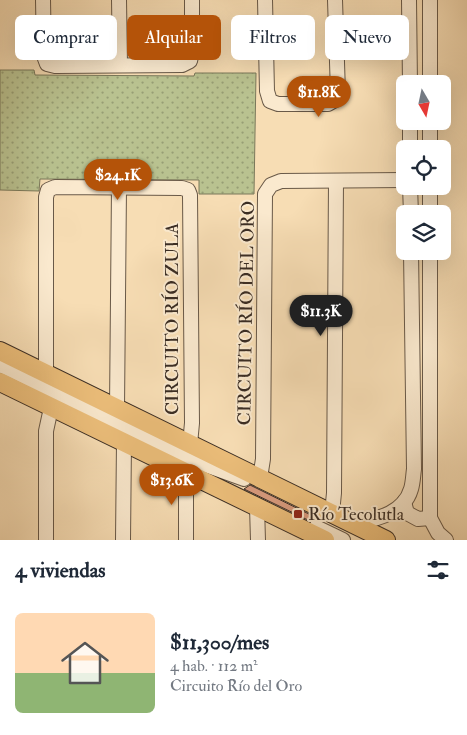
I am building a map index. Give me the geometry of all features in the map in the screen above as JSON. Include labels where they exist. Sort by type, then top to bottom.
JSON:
[{"type":"main road","points":[[0,351],[386,540]]},
{"type":"main road","points":[[0,382],[124,442],[192,467],[257,507],[325,540]]},
{"type":"street","points":[[43,0],[44,56],[47,64],[55,66],[182,65],[190,61],[192,52],[192,0]]},
{"type":"street","points":[[119,0],[120,65]]},
{"type":"street","points":[[265,0],[267,91],[270,101],[278,104],[328,104],[335,100],[338,93],[335,0]]},
{"type":"street","points":[[409,0],[410,75]]},
{"type":"street","points":[[430,0],[430,75]]},
{"type":"street","name":"CIRCUITO RÍO DEL ORO","points":[[260,478],[263,459],[265,194],[271,185],[281,181],[396,180]]},
{"type":"street","points":[[332,514],[334,493],[336,181]]},
{"type":"street","name":"CIRCUITO RÍO ZULA","points":[[46,374],[46,197],[48,190],[55,187],[182,188],[188,190],[190,195],[192,413],[190,444]]},
{"type":"street","points":[[117,409],[119,187]]},
{"type":"street","points":[[354,524],[379,519],[393,512],[404,502],[411,490],[414,469],[411,260]]},
{"type":"street","points":[[430,260],[430,518],[438,532],[446,540]]},
{"type":"street","points":[[0,365],[192,467],[343,540]]},
{"type":"street","points":[[46,540],[46,431],[51,408]]},
{"type":"street","points":[[123,540],[124,442]]},
{"type":"street","points":[[186,540],[192,467]]},
{"type":"street","points":[[192,467],[236,475],[370,540]]},
{"type":"street","points":[[404,502],[407,513],[418,519],[430,518]]},
{"type":"street","points":[[257,507],[258,540]]},
{"type":"green space","points":[[0,70],[34,70],[35,75],[194,76],[195,73],[256,73],[254,194],[199,194],[199,180],[40,179],[39,191],[0,190]]},
{"type":"building","points":[[250,485],[319,519],[315,518],[310,521],[244,489]]},
{"type":"place","name":"Río Tecolutla","points":[[298,514]]}]
